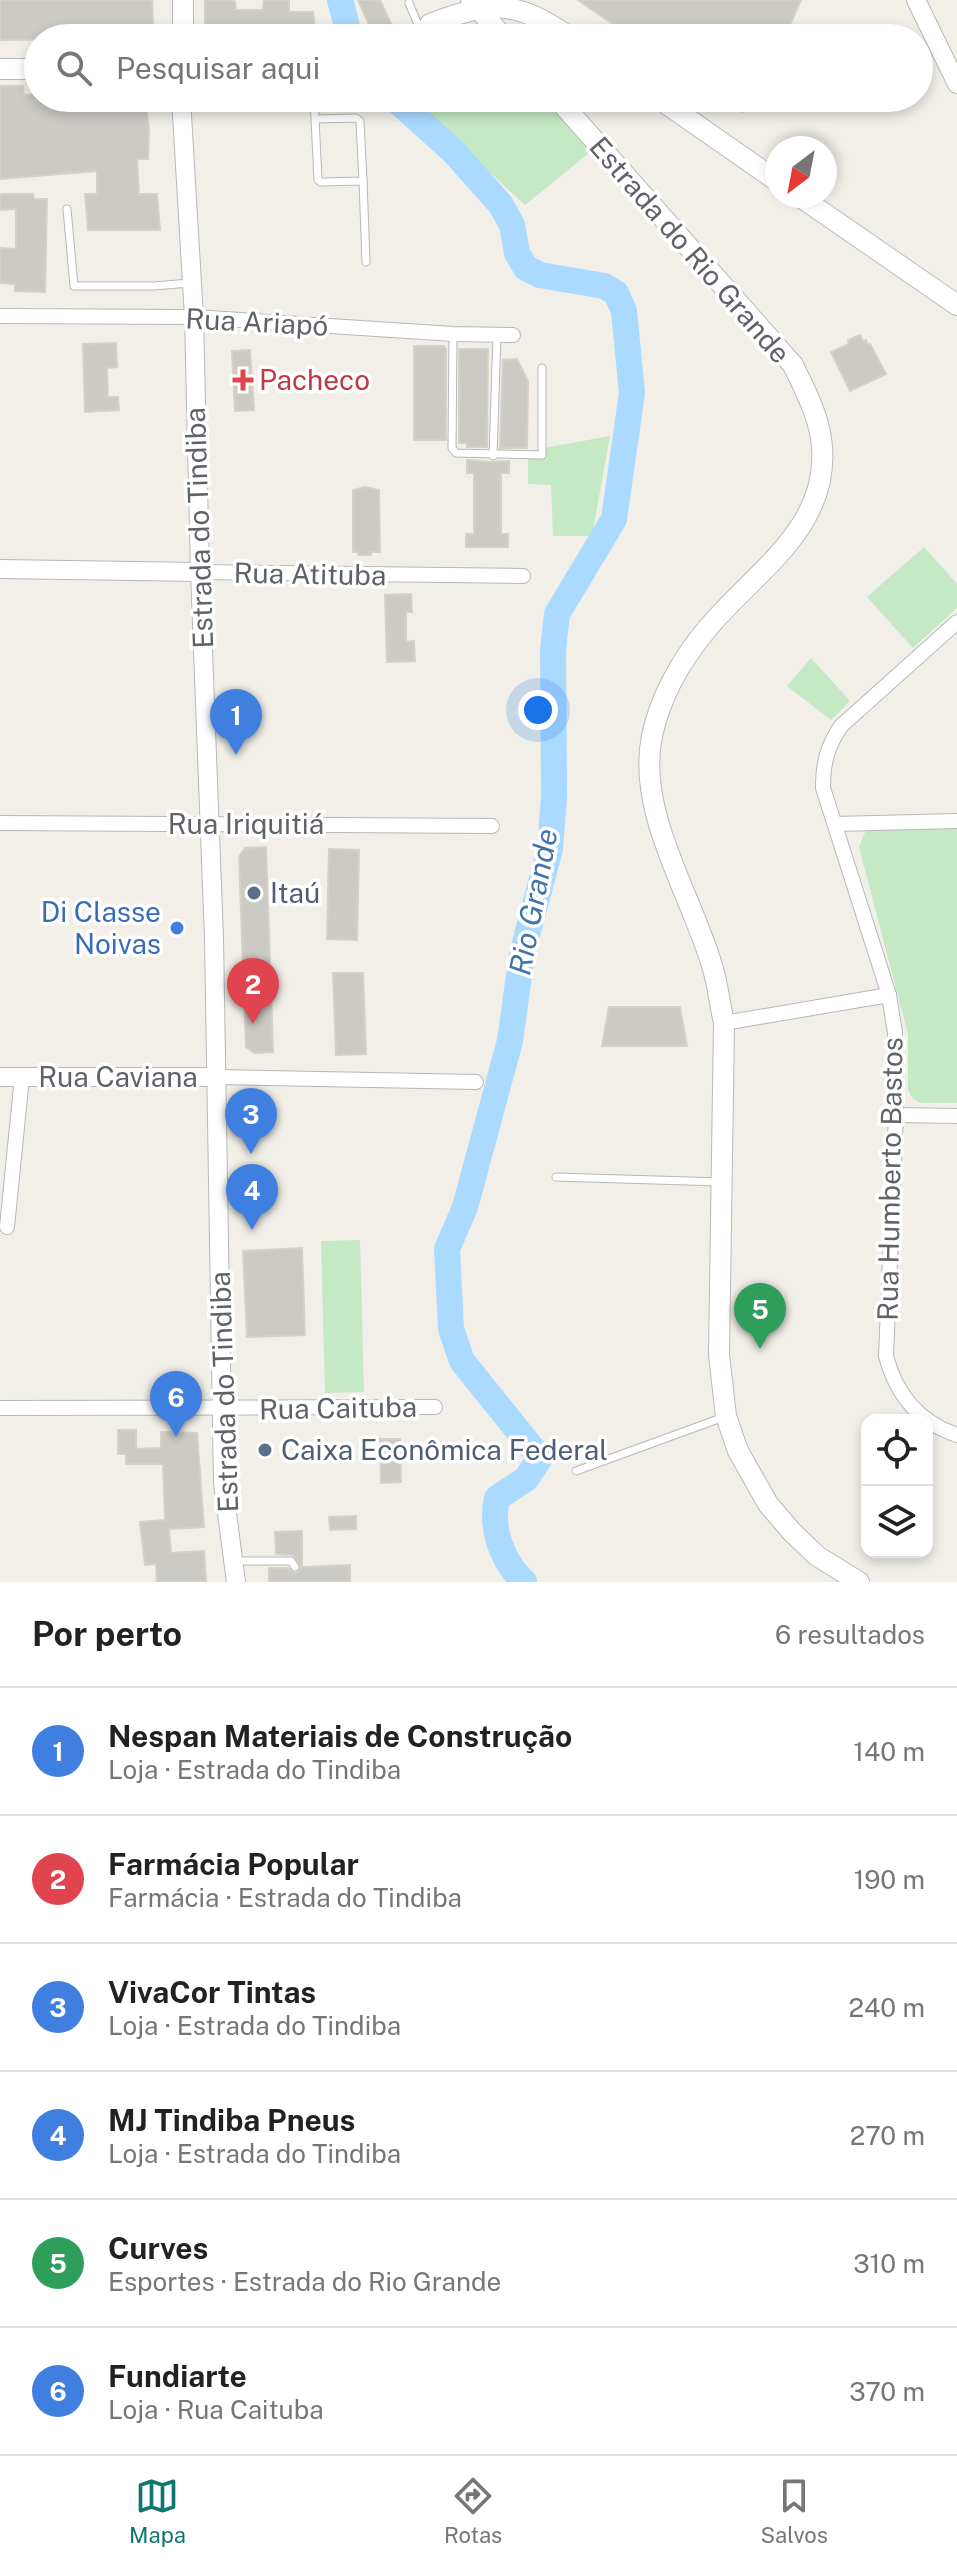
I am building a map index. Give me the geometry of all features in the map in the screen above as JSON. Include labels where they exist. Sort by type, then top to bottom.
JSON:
[{"type":"main road","points":[[183,0],[183,24]]},
{"type":"main road","points":[[428,24],[447,0]]},
{"type":"main road","points":[[433,24],[455,9],[473,2],[522,4],[551,24]]},
{"type":"main road","points":[[473,2],[492,24]]},
{"type":"main road","points":[[0,69],[24,69]]},
{"type":"main road","name":"Estrada do Rio Grande","points":[[569,112],[793,365],[812,404],[821,439],[821,474],[812,505],[792,542],[708,628],[683,661],[665,697],[652,737],[649,778],[659,824],[713,969],[724,1023],[719,1355],[720,1388],[726,1416],[738,1451],[768,1504],[817,1556],[859,1582]]},
{"type":"main road","points":[[678,112],[765,173]]},
{"type":"main road","points":[[816,208],[957,305]]},
{"type":"street","points":[[916,0],[928,24]]},
{"type":"street","points":[[933,35],[957,84]]},
{"type":"street","name":"Estrada do Tindiba","points":[[182,112],[194,317],[218,1077],[223,1483],[236,1582]]},
{"type":"street","name":"Rua Ariapó","points":[[0,316],[194,317],[513,335]]},
{"type":"street","name":"Rua Atituba","points":[[0,569],[523,576]]},
{"type":"street","name":"Rua Humberto Bastos","points":[[957,622],[841,726],[829,744],[823,764],[823,788],[889,995],[895,1033],[896,1115],[886,1356],[892,1377],[912,1408],[934,1425],[957,1435]]},
{"type":"street","points":[[835,824],[957,821]]},
{"type":"street","name":"Rua Iriquitiá","points":[[0,823],[492,826]]},
{"type":"street","points":[[724,1023],[889,995]]},
{"type":"street","name":"Rua Caviana","points":[[0,1077],[476,1082]]},
{"type":"street","points":[[7,1227],[22,1077]]},
{"type":"street","points":[[896,1115],[957,1116]]},
{"type":"street","name":"Rua Caituba","points":[[0,1408],[435,1407]]},
{"type":"lane","points":[[409,3],[418,24]]},
{"type":"lane","points":[[315,112],[318,180],[363,181]]},
{"type":"lane","points":[[316,119],[356,118],[360,121],[366,262]]},
{"type":"lane","points":[[67,209],[74,286],[154,286],[192,282]]},
{"type":"lane","points":[[453,334],[453,452],[540,457],[543,453],[542,368]]},
{"type":"lane","points":[[493,456],[497,335]]},
{"type":"lane","points":[[556,1177],[722,1182]]},
{"type":"lane","points":[[576,1471],[726,1416]]},
{"type":"lane","points":[[233,1561],[291,1561],[295,1567]]},
{"type":"green space","points":[[424,112],[561,112],[594,149],[525,205]]},
{"type":"green space","points":[[610,436],[592,536],[553,536],[551,485],[528,484],[528,451]]},
{"type":"green space","points":[[924,547],[957,584],[957,608],[913,648],[867,597]]},
{"type":"green space","points":[[811,658],[850,701],[831,720],[787,686]]},
{"type":"green space","points":[[957,825],[957,1103],[921,1103],[913,1099],[908,1090],[908,1034],[859,847],[866,830]]},
{"type":"green space","points":[[360,1240],[364,1392],[325,1393],[321,1241]]},
{"type":"building","points":[[0,0],[152,0],[153,24],[24,24],[24,40],[0,40]]},
{"type":"building","points":[[205,0],[231,0],[235,2],[236,10],[263,10],[264,0],[289,0],[289,12],[313,12],[314,24],[205,24]]},
{"type":"building","points":[[358,0],[380,0],[391,24],[369,24]]},
{"type":"building","points":[[578,0],[801,0],[790,24],[613,24]]},
{"type":"building","points":[[0,86],[23,86],[24,112],[147,112],[148,159],[137,159],[139,194],[157,194],[160,230],[88,230],[85,194],[97,194],[97,171],[0,179]]},
{"type":"building","points":[[0,194],[33,194],[34,199],[47,199],[45,292],[15,291],[15,284],[0,283],[0,248],[16,249],[16,209],[0,210]]},
{"type":"building","points":[[860,335],[863,341],[870,344],[886,374],[850,391],[831,352]]},
{"type":"building","points":[[116,343],[117,367],[107,368],[108,397],[118,397],[119,410],[85,412],[83,344]]},
{"type":"building","points":[[414,346],[444,346],[446,349],[446,440],[414,440]]},
{"type":"building","points":[[459,349],[488,349],[487,447],[467,447],[467,443],[459,443]]},
{"type":"building","name":"Pacheco","points":[[250,350],[254,410],[235,411],[232,351]]},
{"type":"building","points":[[517,359],[528,381],[527,448],[500,448],[503,360]]},
{"type":"building","points":[[467,460],[509,461],[509,473],[501,473],[501,534],[508,534],[508,547],[466,547],[466,534],[474,534],[474,473],[467,473]]},
{"type":"building","points":[[365,487],[379,490],[380,552],[358,555],[358,552],[353,552],[353,490]]},
{"type":"building","points":[[411,594],[412,612],[406,612],[406,642],[414,641],[415,661],[387,662],[385,595]]},
{"type":"building","points":[[266,847],[273,1052],[254,1053],[246,1047],[239,857],[245,848]]},
{"type":"building","points":[[329,849],[359,850],[357,940],[327,939]]},
{"type":"building","points":[[333,973],[363,973],[366,1054],[336,1055]]},
{"type":"building","points":[[609,1007],[680,1007],[687,1046],[602,1046]]},
{"type":"building","points":[[302,1248],[305,1335],[247,1337],[243,1251]]},
{"type":"building","points":[[118,1430],[136,1430],[136,1449],[161,1448],[161,1432],[197,1433],[204,1527],[169,1529],[171,1553],[204,1551],[206,1582],[157,1582],[156,1564],[145,1565],[140,1522],[165,1520],[163,1464],[126,1464],[126,1454],[118,1454]]},
{"type":"building","points":[[380,1439],[400,1439],[401,1482],[381,1483]]},
{"type":"building","points":[[356,1516],[356,1529],[330,1530],[329,1517]]},
{"type":"building","points":[[302,1531],[302,1567],[350,1565],[350,1582],[269,1582],[269,1568],[288,1568],[295,1573],[301,1567],[293,1555],[276,1554],[275,1532]]},
{"type":"waterway","name":"Rio Grande","points":[[340,0],[346,24]]},
{"type":"waterway","name":"Rio Grande","points":[[410,112],[454,152],[501,205],[512,225],[517,253],[526,268],[540,275],[604,286],[616,293],[624,311],[632,393],[614,519],[557,614],[553,650],[554,796],[550,849],[522,954],[510,1041],[465,1207],[447,1249],[451,1329],[462,1361],[540,1458],[526,1479],[497,1498],[495,1509],[497,1532],[504,1554],[524,1582]]},
{"type":"place","name":"Pacheco","points":[[243,380]]},
{"type":"place","name":"Nespan Materiais de Construção","points":[[236,755]]},
{"type":"place","name":"Itaú","points":[[254,893]]},
{"type":"place","name":"Di Classe Noivas","points":[[177,928]]},
{"type":"place","name":"Farmácia Popular","points":[[253,1024]]},
{"type":"place","name":"VivaCor Tintas","points":[[251,1154]]},
{"type":"place","name":"MJ Tindiba Pneus","points":[[252,1230]]},
{"type":"place","name":"Curves","points":[[760,1349]]},
{"type":"place","name":"Fundiarte","points":[[176,1437]]},
{"type":"place","name":"Caixa Econômica Federal","points":[[265,1450]]}]
